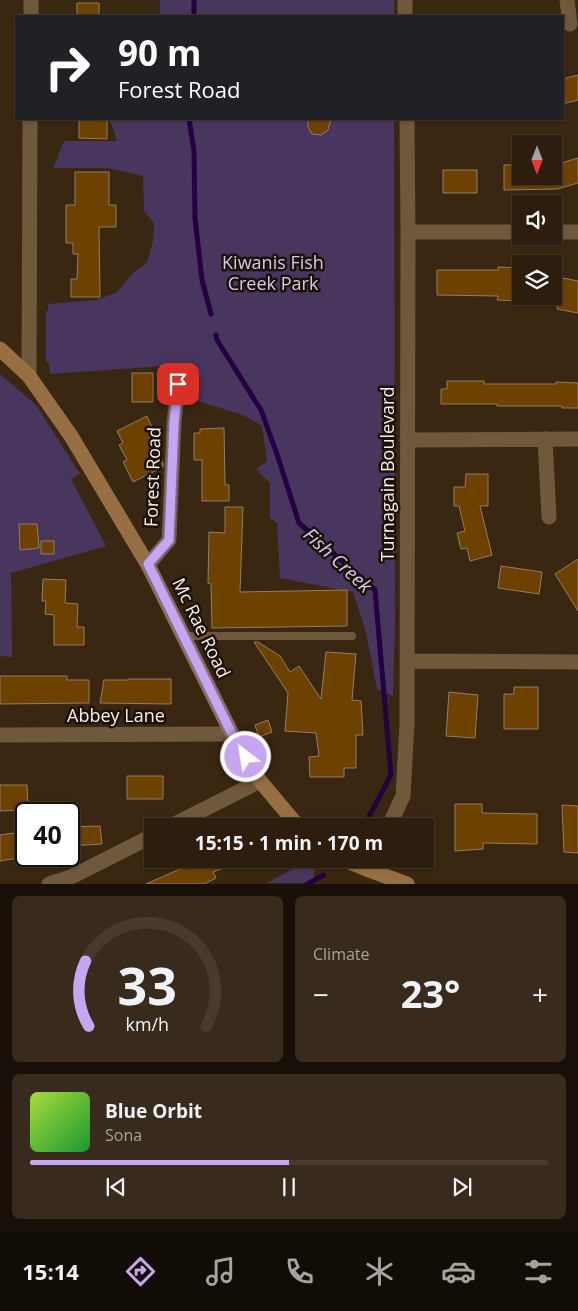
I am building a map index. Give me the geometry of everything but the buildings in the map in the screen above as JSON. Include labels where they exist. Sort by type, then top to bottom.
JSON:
[{"type":"street","points":[[30,15],[31,0]]},
{"type":"street","points":[[405,15],[406,0]]},
{"type":"street","points":[[567,0],[570,24]]},
{"type":"street","points":[[29,376],[30,120]]},
{"type":"street","name":"Turnagain Boulevard","points":[[393,818],[403,796],[407,724],[407,120]]},
{"type":"street","points":[[408,232],[512,232]]},
{"type":"street","points":[[562,232],[578,232]]},
{"type":"street","name":"Mc Rae Road","points":[[0,349],[29,376],[71,436],[148,564],[232,734],[260,781],[291,818]]},
{"type":"street","name":"Forest Road","points":[[148,564],[169,540],[174,423],[178,384]]},
{"type":"street","points":[[408,440],[578,439]]},
{"type":"street","points":[[545,440],[549,517]]},
{"type":"street","points":[[407,661],[578,662]]},
{"type":"street","name":"Abbey Lane","points":[[0,735],[232,734]]},
{"type":"street","points":[[187,818],[260,781]]},
{"type":"street","points":[[49,884],[73,876],[144,840]]},
{"type":"street","points":[[377,868],[407,884]]},
{"type":"lane","points":[[184,636],[352,636]]},
{"type":"green space","points":[[160,0],[394,0],[394,15],[160,15]]},
{"type":"green space","name":"Kiwanis Fish Creek Park","points":[[110,120],[394,120],[395,623],[393,696],[377,689],[366,632],[353,592],[280,578],[277,523],[270,518],[270,483],[256,469],[267,461],[262,426],[243,415],[188,398],[178,365],[50,374],[49,362],[46,362],[46,311],[48,311],[48,304],[96,300],[116,293],[133,273],[147,262],[153,241],[154,223],[144,211],[143,176],[108,168],[53,168],[64,141],[117,141]]},
{"type":"green space","points":[[0,374],[36,405],[80,474],[71,479],[106,546],[11,573],[12,657],[0,656]]},
{"type":"green space","points":[[295,868],[314,868],[314,883],[267,883]]},
{"type":"waterway","name":"Fish Creek","points":[[194,0],[194,15]]},
{"type":"waterway","name":"Fish Creek","points":[[189,120],[194,151],[195,218],[202,280],[211,314]]},
{"type":"waterway","name":"Fish Creek","points":[[216,335],[217,340],[261,410],[299,523],[375,590],[391,775],[368,818]]},
{"type":"waterway","name":"Fish Creek","points":[[307,884],[324,875]]},
{"type":"route","points":[[178,384],[174,423],[169,540],[148,564],[232,734],[246,757]]}]
